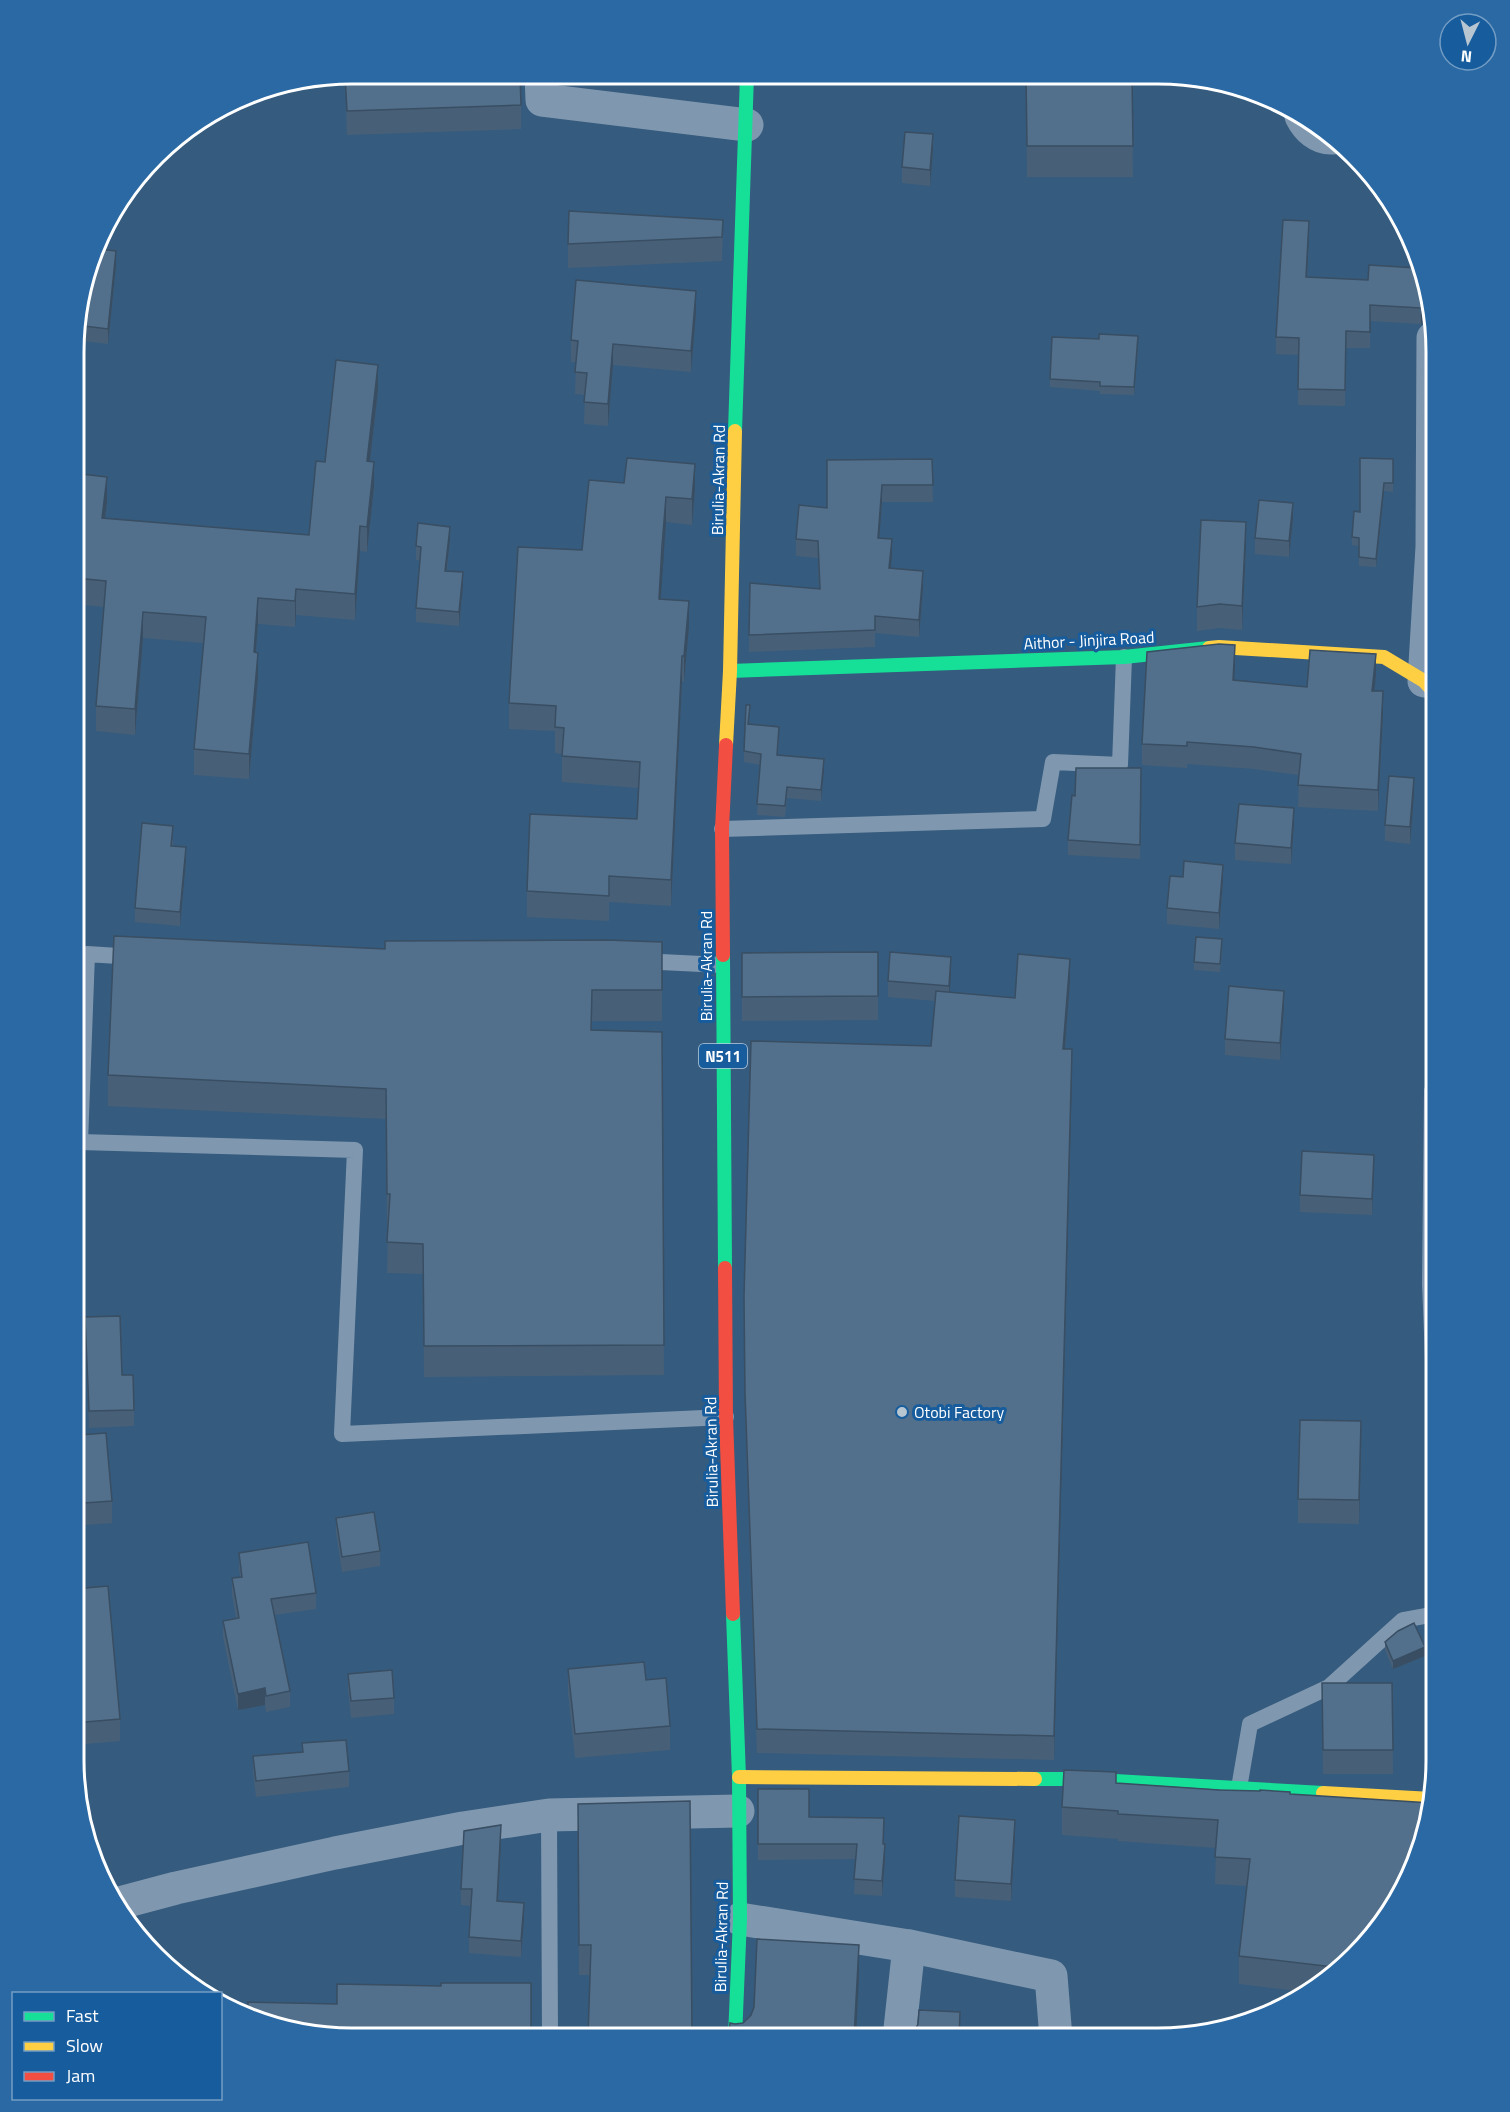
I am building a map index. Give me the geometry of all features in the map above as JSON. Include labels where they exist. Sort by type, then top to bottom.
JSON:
[{"type":"main road","name":"Birulia-Akran Rd","points":[[735,2028],[740,1919],[739,1777],[726,1417],[722,829],[730,671],[747,84]]},
{"type":"main road","name":"Aithor - Jinjira Road","points":[[730,671],[1124,657],[1219,647],[1384,657],[1426,684]]},
{"type":"main road","points":[[739,1777],[1080,1779],[1423,1799]]},
{"type":"street","points":[[541,84],[542,100],[747,125]]},
{"type":"street","points":[[125,1902],[335,1853],[463,1828],[549,1815],[738,1811]]},
{"type":"street","points":[[740,1919],[909,1946],[1051,1976],[1055,2028]]},
{"type":"street","points":[[900,2028],[909,1946]]},
{"type":"lane","points":[[722,829],[1043,819],[1053,762],[1120,765],[1124,657]]},
{"type":"lane","points":[[84,1035],[87,954],[146,957],[154,952]]},
{"type":"lane","points":[[628,961],[722,965]]},
{"type":"lane","points":[[84,1142],[355,1149],[342,1434],[726,1417]]},
{"type":"lane","points":[[1239,1788],[1250,1724],[1329,1687],[1403,1620],[1426,1616]]},
{"type":"lane","points":[[549,1815],[550,2028]]},
{"type":"building","points":[[346,84],[520,84],[521,105],[347,111]]},
{"type":"building","points":[[1026,84],[1132,84],[1133,146],[1027,146]]},
{"type":"building","points":[[905,132],[933,134],[930,170],[902,167]]},
{"type":"building","points":[[569,211],[723,220],[722,237],[568,244]]},
{"type":"building","points":[[1283,220],[1309,221],[1306,277],[1368,280],[1369,265],[1413,268],[1422,307],[1370,305],[1370,332],[1346,331],[1345,390],[1298,389],[1299,338],[1276,337]]},
{"type":"building","points":[[104,250],[116,251],[108,329],[85,326],[93,283]]},
{"type":"building","points":[[576,280],[696,291],[691,351],[613,344],[608,404],[584,402],[587,373],[575,372],[578,341],[571,340]]},
{"type":"building","points":[[1099,334],[1138,336],[1134,387],[1100,386],[1100,382],[1050,379],[1052,337],[1099,339]]},
{"type":"building","points":[[336,360],[378,365],[367,461],[374,462],[367,527],[360,526],[355,594],[296,589],[295,601],[258,598],[254,652],[258,653],[249,754],[194,749],[206,617],[143,612],[135,709],[96,706],[106,581],[84,579],[84,474],[107,477],[102,518],[309,535],[316,461],[325,462]]},
{"type":"building","points":[[627,458],[695,464],[692,499],[666,497],[662,546],[659,599],[689,601],[684,656],[682,656],[671,880],[609,876],[609,896],[527,891],[530,814],[637,819],[640,762],[562,756],[564,728],[555,727],[556,706],[509,703],[518,547],[582,550],[589,480],[624,483]]},
{"type":"building","points":[[1360,458],[1393,459],[1393,483],[1384,483],[1376,559],[1359,557],[1359,538],[1352,537],[1354,511],[1360,512]]},
{"type":"building","points":[[932,459],[933,485],[882,485],[878,538],[892,539],[889,568],[923,571],[919,620],[875,616],[875,630],[749,635],[750,583],[820,589],[818,541],[796,539],[799,505],[827,508],[827,460]]},
{"type":"building","points":[[1259,500],[1293,503],[1289,541],[1255,538]]},
{"type":"building","points":[[1201,520],[1246,522],[1242,606],[1220,604],[1197,607]]},
{"type":"building","points":[[418,523],[450,527],[445,571],[463,572],[459,612],[416,608],[421,547],[416,546]]},
{"type":"building","points":[[1219,644],[1235,645],[1233,680],[1307,687],[1310,650],[1376,654],[1372,691],[1383,691],[1378,790],[1298,785],[1301,754],[1254,747],[1187,742],[1187,746],[1142,744],[1147,652]]},
{"type":"building","points":[[746,705],[750,705],[748,724],[779,727],[777,755],[824,759],[821,790],[787,787],[785,806],[757,804],[761,754],[744,751]]},
{"type":"building","points":[[1076,768],[1141,768],[1140,845],[1068,840],[1072,795],[1075,796]]},
{"type":"building","points":[[1389,776],[1414,778],[1410,827],[1385,825]]},
{"type":"building","points":[[1239,804],[1294,808],[1291,848],[1235,843]]},
{"type":"building","points":[[142,823],[173,826],[171,846],[186,847],[180,912],[135,908]]},
{"type":"building","points":[[1184,861],[1223,865],[1219,913],[1167,908],[1170,876],[1183,877]]},
{"type":"building","points":[[114,936],[385,949],[385,941],[607,940],[662,942],[662,990],[592,990],[591,1030],[662,1032],[664,1345],[424,1346],[423,1244],[387,1242],[390,1194],[387,1194],[386,1089],[108,1075]]},
{"type":"building","points":[[1196,937],[1222,939],[1220,964],[1194,962]]},
{"type":"building","points":[[878,952],[878,996],[742,997],[742,953]]},
{"type":"building","points":[[890,952],[951,957],[949,986],[888,981]]},
{"type":"building","name":"Otobi Factory","points":[[1018,954],[1070,959],[1063,1049],[1072,1049],[1054,1736],[757,1729],[745,1393],[744,1296],[751,1041],[931,1046],[936,991],[1015,998]]},
{"type":"building","points":[[1229,986],[1284,991],[1280,1043],[1225,1039]]},
{"type":"building","points":[[1302,1151],[1374,1155],[1372,1199],[1300,1195]]},
{"type":"building","points":[[120,1316],[122,1375],[133,1375],[134,1410],[89,1411],[85,1317]]},
{"type":"building","points":[[1300,1420],[1361,1421],[1359,1500],[1298,1499]]},
{"type":"building","points":[[106,1433],[112,1501],[84,1503],[84,1435]]},
{"type":"building","points":[[374,1512],[380,1551],[342,1557],[336,1518]]},
{"type":"building","points":[[308,1542],[316,1593],[271,1599],[290,1691],[266,1696],[265,1688],[238,1694],[223,1621],[239,1618],[232,1578],[242,1577],[239,1553]]},
{"type":"building","points":[[108,1586],[120,1719],[84,1722],[84,1588]]},
{"type":"building","points":[[1414,1623],[1425,1647],[1393,1661],[1385,1642],[1398,1631]]},
{"type":"building","points":[[644,1662],[646,1680],[666,1678],[670,1726],[575,1734],[568,1669]]},
{"type":"building","points":[[392,1670],[394,1698],[351,1701],[348,1674]]},
{"type":"building","points":[[1322,1683],[1392,1683],[1393,1750],[1323,1750]]},
{"type":"building","points":[[346,1740],[349,1771],[256,1781],[253,1756],[303,1752],[302,1743]]},
{"type":"building","points":[[1064,1770],[1116,1772],[1116,1783],[1219,1790],[1260,1790],[1423,1802],[1412,1846],[1390,1894],[1371,1923],[1329,1966],[1239,1956],[1250,1859],[1215,1857],[1218,1820],[1118,1814],[1118,1811],[1062,1807]]},
{"type":"building","points":[[758,1789],[809,1789],[809,1817],[884,1818],[883,1844],[885,1844],[882,1881],[854,1879],[857,1844],[758,1844]]},
{"type":"building","points":[[690,1801],[692,2028],[588,2028],[591,1945],[579,1945],[578,1804]]},
{"type":"building","points":[[959,1816],[1015,1820],[1011,1884],[955,1880]]},
{"type":"building","points":[[501,1825],[497,1901],[524,1903],[521,1941],[469,1937],[472,1889],[461,1889],[464,1831]]},
{"type":"building","points":[[757,1939],[859,1945],[855,2028],[730,2028],[730,2023],[743,2023],[751,2015],[754,2007]]},
{"type":"building","points":[[441,1983],[531,1983],[531,2028],[317,2026],[283,2019],[248,2007],[248,2002],[337,2004],[337,1984],[441,1986]]},
{"type":"building","points":[[919,2010],[960,2012],[959,2028],[916,2028]]},
{"type":"traffic: fast","points":[[735,431],[747,84]]},
{"type":"traffic: fast","points":[[730,671],[1124,657],[1209,648]]},
{"type":"traffic: fast","points":[[723,955],[725,1268]]},
{"type":"traffic: fast","points":[[733,1614],[739,1777],[740,1919],[735,2028]]},
{"type":"traffic: fast","points":[[1035,1779],[1080,1779],[1323,1793]]},
{"type":"traffic: slow","points":[[726,745],[730,671],[735,431]]},
{"type":"traffic: slow","points":[[1209,648],[1384,657],[1426,683]]},
{"type":"traffic: slow","points":[[739,1777],[1035,1779]]},
{"type":"traffic: slow","points":[[1323,1793],[1423,1799]]},
{"type":"traffic: jam","points":[[723,955],[722,829],[726,745]]},
{"type":"traffic: jam","points":[[725,1268],[726,1417],[733,1614]]},
{"type":"place","name":"Otobi Factory","points":[[902,1412]]}]
